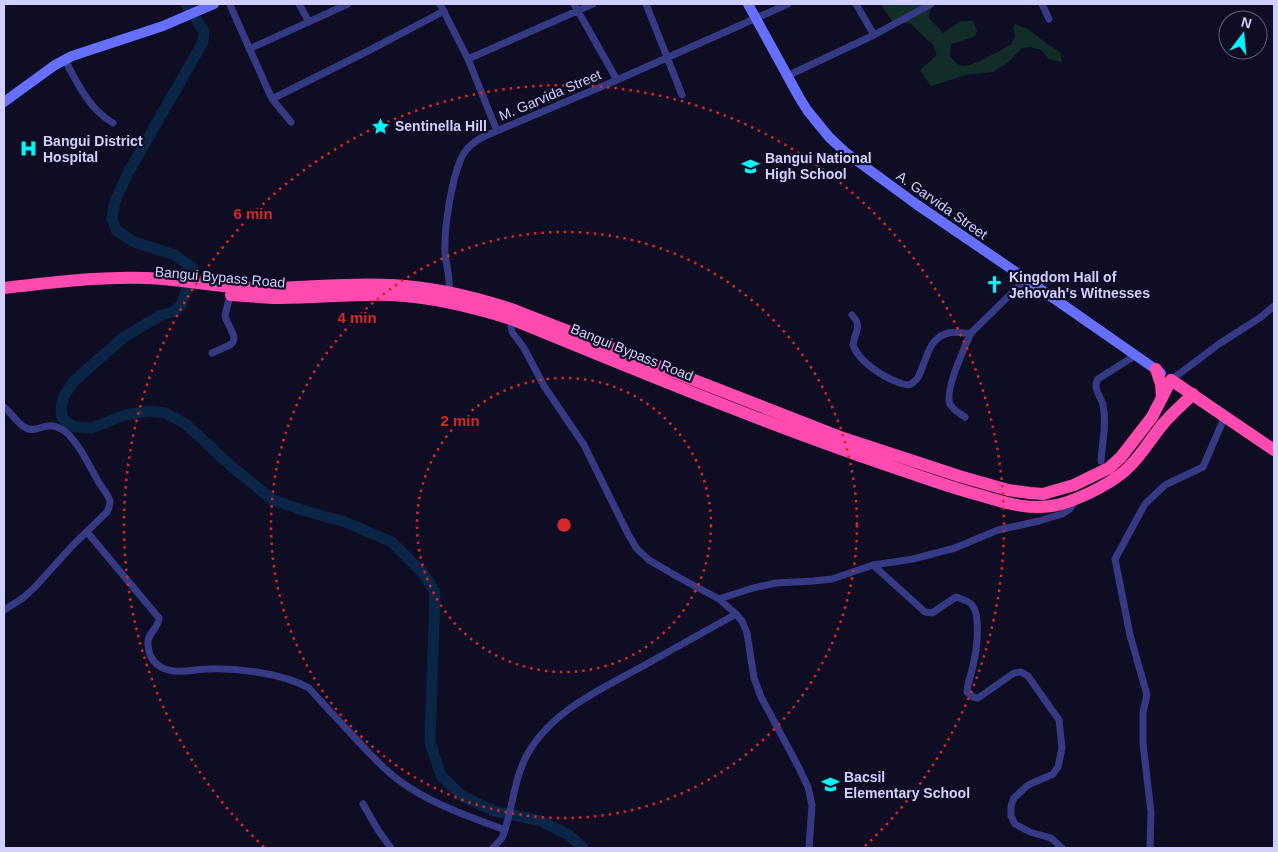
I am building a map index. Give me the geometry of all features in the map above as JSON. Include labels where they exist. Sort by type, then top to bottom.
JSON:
[{"type":"highway","name":"Bangui Bypass Road","points":[[4,288],[93,279],[147,278],[171,284],[274,298],[365,294],[448,298],[480,310],[513,314],[843,438],[959,476],[1008,490],[1030,493],[1043,494],[1074,485],[1109,468],[1193,394]]},
{"type":"highway","name":"Bangui Bypass Road","points":[[4,295],[171,284]]},
{"type":"highway","name":"Bangui Bypass Road","points":[[513,314],[795,433],[840,450],[960,490],[1026,507],[1046,507],[1076,499],[1116,478],[1130,466],[1171,380]]},
{"type":"highway","points":[[1156,369],[1161,384],[1162,399]]},
{"type":"highway","points":[[1171,380],[1274,450]]},
{"type":"highway","points":[[1176,410],[1195,407],[1220,412]]},
{"type":"main road","name":"A. Garvida Street","points":[[748,4],[807,110],[829,137],[845,152],[916,204],[1171,380]]},
{"type":"main road","points":[[4,102],[64,60],[88,50],[163,26],[212,5]]},
{"type":"street","points":[[299,4],[308,22]]},
{"type":"street","points":[[249,49],[348,4]]},
{"type":"street","points":[[468,59],[576,7],[593,4]]},
{"type":"street","points":[[646,4],[682,95]]},
{"type":"street","name":"M. Garvida Street","points":[[448,298],[450,280],[445,253],[445,238],[452,192],[464,152],[475,141],[788,4]]},
{"type":"street","points":[[856,4],[874,35]]},
{"type":"street","points":[[787,76],[874,35],[931,4]]},
{"type":"street","points":[[1042,4],[1049,19]]},
{"type":"street","points":[[230,5],[272,99],[291,122]]},
{"type":"street","points":[[272,99],[368,51],[442,7],[468,59],[497,131]]},
{"type":"street","points":[[576,7],[617,80]]},
{"type":"street","points":[[64,60],[89,101],[99,113],[113,123]]},
{"type":"street","points":[[964,417],[956,412],[949,401],[951,386],[960,357],[971,333],[1026,279]]},
{"type":"street","points":[[212,353],[233,342],[233,334],[226,319],[231,291]]},
{"type":"street","points":[[1171,380],[1274,306]]},
{"type":"street","points":[[513,314],[512,332],[524,348],[544,386],[584,445],[637,549],[649,560],[719,599],[742,621],[747,632],[752,670],[761,697],[808,787],[812,805],[809,848]]},
{"type":"street","points":[[852,315],[858,325],[853,345],[862,358],[885,376],[908,385],[915,381],[922,371],[929,348],[937,338],[948,333],[971,333]]},
{"type":"street","points":[[1101,461],[1104,420],[1103,406],[1096,383],[1098,379],[1136,355]]},
{"type":"street","points":[[4,407],[26,428],[32,430],[52,425],[68,434],[82,453],[110,502],[107,512],[72,546],[35,587],[23,598],[4,610]]},
{"type":"street","points":[[1150,848],[1151,812],[1143,744],[1143,712],[1147,695],[1130,635],[1115,559],[1145,504],[1166,484],[1203,467],[1220,412]]},
{"type":"street","points":[[719,599],[776,583],[832,579],[872,565],[913,559],[955,548],[998,530],[1062,514],[1070,509],[1076,499]]},
{"type":"street","points":[[87,532],[159,618],[159,622],[151,632],[147,644],[152,659],[156,664],[168,670],[180,671],[207,669],[251,671],[298,682],[309,688],[379,763],[410,788],[446,806],[506,828]]},
{"type":"street","points":[[872,565],[926,612],[932,613],[956,597],[972,604],[977,620],[976,652],[967,692],[973,697],[978,698],[1014,673],[1021,672],[1028,676],[1060,720],[1062,748],[1058,767],[1053,774],[1028,785],[1014,798],[1011,806],[1011,816],[1015,824],[1030,832],[1051,838],[1062,848]]},
{"type":"street","points":[[492,848],[502,838],[506,828],[519,772],[527,754],[540,735],[554,721],[585,698],[736,614]]},
{"type":"street","points":[[363,804],[391,848]]},
{"type":"green space","points":[[881,4],[935,4],[930,11],[929,18],[943,33],[961,21],[973,21],[977,31],[975,36],[951,44],[950,56],[955,62],[963,66],[980,61],[1012,44],[1015,35],[1013,28],[1015,24],[1028,29],[1060,52],[1062,62],[1048,59],[1042,50],[1030,47],[1022,48],[1007,63],[993,72],[970,74],[931,86],[920,70],[937,55],[933,45],[911,24],[892,21]]},
{"type":"waterway","points":[[186,4],[204,31],[203,42],[128,173],[115,201],[112,219],[116,230],[134,242],[175,255],[194,269],[181,305],[173,312],[161,315],[124,337],[74,381],[64,396],[61,408],[62,417],[67,423],[76,427],[92,428],[125,415],[149,411],[166,413],[187,425],[231,466],[273,500],[345,522],[392,542],[423,573],[435,592],[430,742],[441,776],[462,796],[494,811],[541,821],[569,835],[583,848]]},
{"type":"place","name":"Sentinella Hill","points":[[381,126]]},
{"type":"place","name":"Bangui District Hospital","points":[[29,149]]},
{"type":"place","name":"Bangui National High School","points":[[751,166]]},
{"type":"place","name":"Kingdom Hall of Jehovah's Witnesses","points":[[995,285]]},
{"type":"place","name":"Bacsil Elementary School","points":[[830,785]]}]
